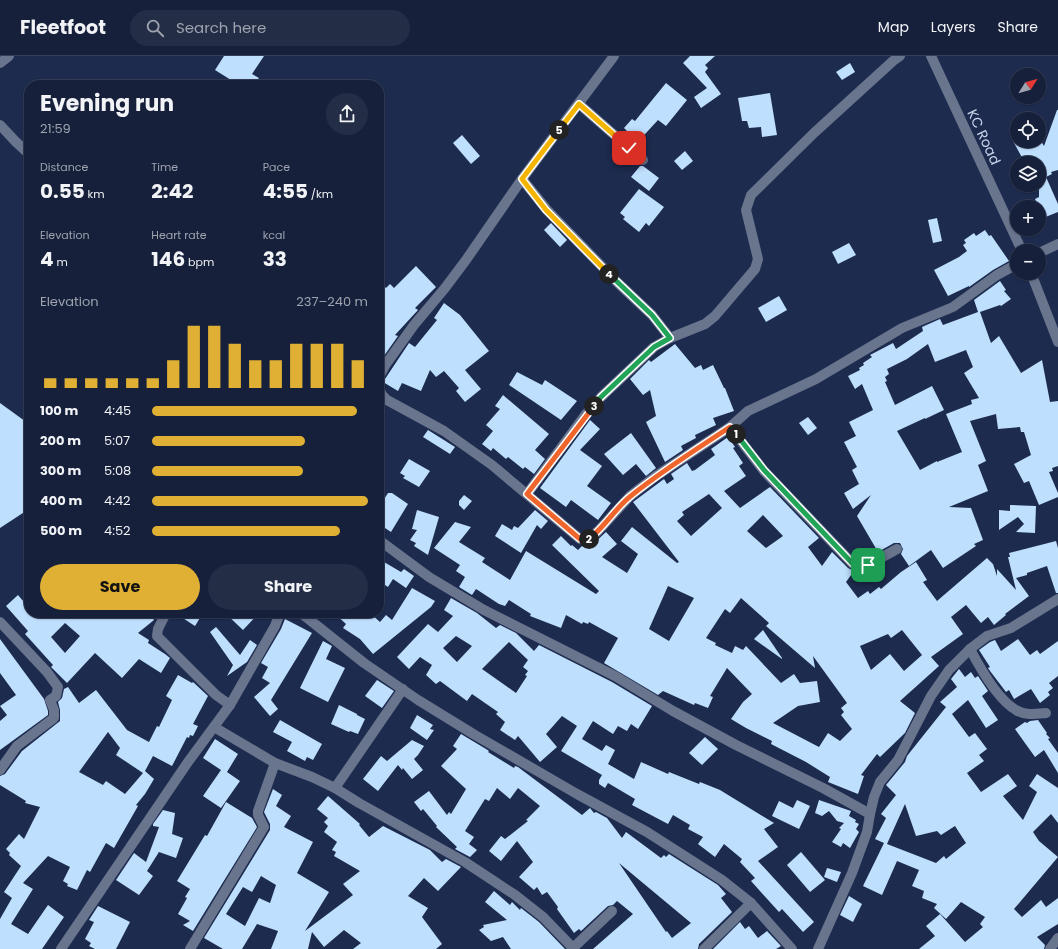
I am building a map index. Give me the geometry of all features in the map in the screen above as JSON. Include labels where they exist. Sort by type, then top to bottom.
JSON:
[{"type":"street","points":[[0,63],[9,56]]},
{"type":"street","points":[[384,368],[414,325],[466,260],[522,179],[614,56]]},
{"type":"street","points":[[527,494],[586,414],[601,397],[654,347],[670,338],[705,324],[715,316],[755,269],[758,259],[746,210],[751,195],[814,133],[892,61],[900,56]]},
{"type":"street","name":"KC Road","points":[[931,56],[1019,244]]},
{"type":"street","points":[[579,104],[643,160]]},
{"type":"street","points":[[0,125],[24,149]]},
{"type":"street","points":[[522,179],[546,210],[652,315],[670,338]]},
{"type":"street","points":[[1046,250],[1058,244]]},
{"type":"street","points":[[384,397],[444,431],[492,465],[580,539],[587,541],[630,496],[656,476],[730,427],[748,411],[816,379],[902,328],[953,307],[997,275],[1010,268]]},
{"type":"street","points":[[1034,280],[1058,342]]},
{"type":"street","points":[[730,427],[764,470],[853,564],[868,565],[898,549]]},
{"type":"street","points":[[384,544],[429,577],[484,610],[615,676],[673,711],[736,745],[823,788],[870,814]]},
{"type":"street","points":[[818,949],[852,873],[867,832],[874,797],[880,782],[898,760],[931,696],[949,670],[970,649],[986,636],[1011,628],[1058,599]]},
{"type":"street","points":[[164,618],[158,629],[157,636],[216,695],[230,705]]},
{"type":"street","points":[[61,949],[188,762],[230,705],[278,618]]},
{"type":"street","points":[[307,618],[364,663],[482,739],[577,794],[648,832],[722,880],[751,902],[792,949]]},
{"type":"street","points":[[0,622],[48,672],[58,687],[56,696],[50,700],[54,710],[54,718],[17,746],[0,770]]},
{"type":"street","points":[[970,649],[981,670],[1003,700],[1016,710],[1024,713],[1031,715],[1046,713]]},
{"type":"street","points":[[335,788],[403,689]]},
{"type":"street","points":[[214,727],[275,763],[312,777],[335,788],[359,803],[446,850],[515,895],[543,917],[574,948],[612,911]]},
{"type":"street","points":[[190,949],[264,827],[258,815],[258,811],[275,763]]},
{"type":"street","points":[[704,949],[751,902]]},
{"type":"street","points":[[1050,949],[1058,938]]},
{"type":"building","points":[[224,56],[264,56],[252,74],[259,78],[257,80],[231,80],[215,70]]},
{"type":"building","points":[[690,56],[715,56],[705,65],[708,68],[705,72],[721,94],[701,108],[694,97],[707,88],[683,63]]},
{"type":"building","points":[[850,63],[855,72],[842,80],[836,72]]},
{"type":"building","points":[[666,83],[687,100],[666,126],[658,120],[635,145],[625,135],[628,132],[624,128],[632,119],[635,121]]},
{"type":"building","points":[[770,93],[777,135],[762,137],[761,127],[749,128],[747,121],[742,121],[738,98]]},
{"type":"building","points":[[1058,110],[1058,170],[1051,172],[1052,174],[1046,177],[1046,156],[1021,156],[1017,148],[1046,148],[1046,140]]},
{"type":"building","points":[[462,135],[480,156],[471,164],[453,143]]},
{"type":"building","points":[[685,151],[693,161],[682,170],[674,161]]},
{"type":"building","points":[[640,166],[643,166],[659,178],[649,191],[631,177]]},
{"type":"building","points":[[1046,177],[1058,204],[1058,212],[1046,217],[1046,200],[1035,200],[1039,197],[1039,192],[1046,192]]},
{"type":"building","points":[[639,189],[664,207],[649,226],[646,223],[639,232],[623,219],[625,217],[620,213]]},
{"type":"building","points":[[937,218],[942,241],[933,243],[928,220]]},
{"type":"building","points":[[551,223],[567,240],[560,247],[544,230]]},
{"type":"building","points":[[985,230],[989,236],[991,235],[1009,261],[969,287],[948,296],[934,270],[959,257],[967,251],[963,245],[966,243],[964,240],[974,233],[976,236]]},
{"type":"building","points":[[849,243],[856,255],[838,264],[832,252]]},
{"type":"building","points":[[416,266],[436,287],[415,308],[418,310],[395,335],[398,336],[384,356],[384,286],[386,288],[390,284],[394,288]]},
{"type":"building","points":[[1000,281],[1006,290],[1004,291],[1011,299],[1001,306],[1000,305],[980,312],[991,343],[999,336],[1021,373],[1042,360],[1050,402],[1058,401],[1058,466],[1052,468],[1053,471],[1049,472],[1058,493],[1058,497],[1039,505],[1029,481],[1024,483],[1014,464],[1031,455],[1024,432],[1021,432],[1020,427],[998,429],[996,414],[970,421],[986,461],[978,465],[988,491],[949,507],[971,508],[983,540],[974,544],[976,546],[943,568],[931,550],[909,566],[901,554],[903,549],[900,543],[894,543],[878,552],[857,516],[871,495],[853,509],[844,493],[859,484],[852,470],[857,467],[844,442],[856,436],[849,422],[873,410],[862,384],[855,389],[848,376],[860,370],[859,368],[864,365],[863,363],[872,357],[870,355],[893,343],[896,349],[923,331],[922,327],[940,319],[943,325],[978,312],[974,300]],"holes":[[[928,344],[935,362],[966,350],[973,367],[964,373],[979,398],[971,400],[972,404],[946,414],[962,452],[937,461],[920,470],[897,431],[944,410],[932,386],[895,405],[885,382],[887,381],[885,377],[889,374],[887,369],[907,359]]]},
{"type":"building","points":[[779,296],[787,310],[766,322],[758,308]]},
{"type":"building","points":[[444,303],[460,315],[489,351],[465,370],[481,389],[465,402],[456,391],[459,388],[444,371],[436,377],[430,370],[421,391],[402,383],[398,391],[384,383],[409,343],[415,347],[437,320],[434,318]]},
{"type":"building","points":[[675,344],[695,368],[701,365],[703,370],[713,365],[725,388],[734,411],[713,418],[716,425],[695,435],[696,438],[681,446],[683,450],[665,462],[646,422],[656,416],[650,390],[643,395],[630,379],[649,360],[651,362]]},
{"type":"building","points":[[517,372],[542,385],[545,380],[577,401],[561,420],[509,385]]},
{"type":"building","points":[[503,395],[549,434],[535,450],[545,459],[534,474],[525,467],[523,469],[508,457],[506,459],[493,448],[491,451],[482,444],[493,431],[486,425],[500,409],[495,406]]},
{"type":"building","points":[[0,403],[24,420],[24,512],[0,528]]},
{"type":"building","points":[[808,417],[817,428],[808,435],[799,423]]},
{"type":"building","points":[[590,420],[600,429],[580,450],[602,466],[587,486],[611,503],[598,520],[571,500],[566,507],[540,488]]},
{"type":"building","points":[[428,430],[455,447],[450,454],[423,437]]},
{"type":"building","points":[[631,433],[656,468],[646,476],[636,464],[623,475],[604,454]]},
{"type":"building","points":[[728,437],[743,463],[739,466],[746,476],[724,491],[740,508],[770,487],[819,538],[808,547],[822,566],[832,552],[848,568],[854,571],[846,582],[858,598],[868,591],[870,594],[879,587],[881,589],[901,572],[916,562],[927,580],[923,582],[937,601],[987,558],[993,564],[997,576],[997,569],[1016,590],[1008,557],[1010,557],[1009,553],[1056,541],[1058,548],[1058,593],[1056,593],[1047,566],[1016,578],[1029,596],[1005,614],[1006,615],[994,625],[988,617],[981,623],[966,605],[951,617],[963,634],[931,657],[939,666],[900,701],[915,713],[905,733],[880,757],[877,754],[861,775],[864,776],[858,794],[828,782],[830,777],[806,762],[771,744],[772,741],[731,719],[743,702],[752,694],[727,668],[710,696],[713,697],[708,708],[695,703],[694,705],[663,691],[658,695],[604,663],[618,638],[589,622],[588,624],[583,622],[582,624],[566,615],[561,628],[530,616],[531,614],[509,600],[505,606],[499,604],[476,589],[472,595],[459,587],[465,577],[456,571],[460,565],[434,548],[455,522],[471,527],[459,542],[485,558],[482,562],[510,580],[526,551],[596,594],[599,591],[552,545],[561,536],[571,546],[572,545],[578,550],[582,546],[591,546],[606,532],[617,544],[602,557],[627,573],[638,554],[621,541],[632,527],[677,563],[679,562],[633,502],[664,479],[667,484],[674,479],[671,474],[687,463],[692,471],[695,470],[715,455],[711,449]],"holes":[[[709,494],[722,508],[691,536],[677,521],[684,515],[682,512]],[[763,515],[783,536],[766,548],[747,531]],[[668,586],[694,598],[669,641],[649,629]],[[741,598],[769,623],[766,626],[815,668],[813,656],[847,703],[841,708],[844,712],[841,715],[852,729],[840,741],[828,733],[819,747],[773,723],[798,706],[820,702],[817,681],[800,683],[794,674],[781,683],[746,646],[743,650],[735,646],[732,653],[715,645],[716,643],[706,638],[725,609],[730,613]],[[902,630],[922,655],[904,671],[890,654],[871,670],[860,646],[888,634],[891,638]]]},
{"type":"building","points":[[409,459],[430,471],[419,487],[403,478],[405,476],[400,473]]},
{"type":"building","points":[[388,493],[392,493],[408,504],[391,532],[384,527],[384,499]]},
{"type":"building","points":[[464,495],[472,501],[464,510],[459,505],[459,501]]},
{"type":"building","points":[[1010,505],[1036,506],[1035,533],[1016,532],[1024,524],[1018,517],[999,530],[999,510],[1010,511]]},
{"type":"building","points":[[417,510],[439,517],[428,555],[414,546],[416,543],[410,540],[417,530],[412,529]]},
{"type":"building","points":[[535,510],[548,521],[541,529],[537,525],[521,553],[495,536],[502,524],[512,530],[514,526],[518,528]]},
{"type":"building","points":[[384,562],[401,572],[404,569],[414,576],[406,588],[393,579],[388,587],[384,584]]},
{"type":"building","points":[[412,588],[435,601],[431,607],[373,654],[360,639],[343,628],[346,624],[339,618],[376,618],[380,622],[386,615],[392,620]]},
{"type":"building","points":[[18,595],[24,602],[24,618],[153,618],[154,620],[138,633],[149,640],[148,643],[170,658],[161,673],[139,659],[122,678],[95,653],[67,683],[51,667],[53,665],[25,634],[28,631],[6,606]],"holes":[[[65,623],[80,636],[65,653],[51,637]]]},
{"type":"building","points":[[451,598],[477,613],[496,628],[500,625],[516,633],[534,651],[539,645],[612,682],[652,706],[638,729],[631,724],[627,731],[618,726],[613,734],[593,721],[582,739],[602,751],[606,745],[615,750],[608,764],[634,779],[641,762],[668,774],[669,772],[699,784],[700,782],[720,790],[774,823],[764,829],[778,847],[758,861],[814,922],[803,932],[782,909],[779,912],[751,881],[755,878],[740,862],[742,859],[724,844],[715,857],[698,844],[703,837],[688,829],[690,825],[673,815],[668,824],[632,805],[635,799],[608,783],[605,788],[599,784],[599,780],[602,775],[561,751],[577,726],[562,716],[546,734],[557,747],[540,762],[518,736],[515,740],[500,730],[505,722],[496,714],[498,712],[472,694],[467,701],[440,681],[436,684],[426,675],[432,665],[420,657],[409,669],[397,657],[428,624],[438,632],[453,616],[444,610]],"holes":[[[456,636],[472,646],[457,662],[443,648]],[[509,642],[528,660],[523,667],[528,671],[525,675],[527,676],[516,693],[482,669]]]},
{"type":"building","points":[[183,618],[200,618],[195,626]]},
{"type":"building","points":[[230,618],[254,618],[243,630]]},
{"type":"building","points":[[285,619],[312,633],[271,700],[278,709],[270,716],[254,697],[270,683],[262,678],[268,667],[261,663],[281,629]]},
{"type":"building","points":[[216,627],[240,655],[250,640],[257,645],[247,662],[227,676],[233,665],[210,632]]},
{"type":"building","points":[[763,630],[782,658],[782,659],[754,639]]},
{"type":"building","points":[[0,639],[44,699],[48,715],[0,750],[0,721],[7,715],[0,706],[16,695],[0,673]]},
{"type":"building","points":[[1018,639],[1030,655],[1037,650],[1040,654],[1058,641],[1058,676],[1049,683],[1053,688],[1048,692],[1050,695],[1040,703],[1031,689],[1014,699],[1009,690],[1006,692],[990,671],[988,668],[990,667],[979,650],[995,640],[1001,651]]},
{"type":"building","points":[[323,641],[332,646],[326,659],[345,668],[328,702],[300,688]]},
{"type":"building","points":[[959,669],[965,677],[971,672],[975,678],[978,676],[988,691],[982,696],[998,720],[986,728],[968,700],[952,714],[969,737],[975,733],[987,749],[979,755],[984,761],[967,773],[981,792],[1008,774],[1017,786],[1003,796],[1023,820],[1037,792],[1029,786],[1037,774],[1058,788],[1058,823],[1051,814],[1033,832],[1039,841],[1058,857],[1014,909],[1022,917],[1041,900],[1046,907],[1058,898],[1058,924],[1037,937],[1045,945],[1044,949],[919,949],[935,936],[926,926],[940,914],[965,942],[983,927],[980,924],[985,917],[961,902],[946,919],[934,908],[937,904],[922,898],[924,891],[912,886],[919,870],[897,861],[882,895],[863,886],[884,843],[875,839],[886,818],[881,814],[896,795],[886,785],[946,707],[940,702],[957,687],[951,679]],"holes":[[[905,804],[916,836],[937,831],[941,835],[955,826],[966,843],[946,859],[944,856],[936,863],[887,844]]]},
{"type":"building","points":[[178,675],[192,683],[193,682],[208,696],[193,724],[198,726],[193,736],[190,735],[189,738],[187,737],[172,766],[153,756],[145,771],[154,779],[136,805],[138,806],[114,848],[106,843],[90,872],[87,870],[77,890],[67,886],[68,884],[63,881],[70,867],[48,856],[23,883],[33,889],[11,924],[28,934],[48,905],[64,917],[42,949],[0,949],[0,919],[12,898],[4,892],[21,866],[9,855],[10,853],[6,849],[19,834],[24,839],[40,807],[25,803],[26,801],[0,785],[0,776],[5,774],[22,751],[60,721],[58,702],[62,698],[64,689],[68,687],[79,703],[96,690],[127,730],[149,742],[157,726],[159,727],[172,700],[166,696]],"holes":[[[108,732],[120,748],[116,755],[143,773],[125,794],[106,781],[103,785],[79,772]]]},
{"type":"building","points":[[377,680],[394,691],[382,708],[365,696]]},
{"type":"building","points":[[339,705],[365,719],[358,734],[349,732],[331,724]]},
{"type":"building","points":[[417,715],[433,725],[430,729],[434,730],[427,740],[410,728]]},
{"type":"building","points":[[280,720],[322,744],[313,760],[307,757],[305,761],[287,751],[292,742],[273,732]]},
{"type":"building","points":[[1038,720],[1050,738],[1048,739],[1058,753],[1058,773],[1044,750],[1035,757],[1015,729],[1025,722],[1027,723]]},
{"type":"building","points":[[461,734],[514,768],[515,766],[518,767],[582,815],[590,808],[594,813],[596,812],[607,818],[622,838],[626,832],[661,858],[664,855],[666,857],[669,854],[718,885],[726,894],[721,898],[732,912],[699,944],[698,949],[593,949],[633,914],[617,901],[613,905],[608,906],[581,931],[579,929],[574,933],[547,892],[542,895],[537,887],[534,890],[519,877],[533,862],[517,841],[501,861],[489,851],[501,836],[505,839],[528,821],[526,820],[540,806],[518,788],[510,799],[497,788],[489,801],[485,799],[465,831],[474,837],[469,844],[477,850],[470,857],[455,849],[457,847],[436,827],[437,826],[423,809],[421,811],[414,802],[429,791],[447,815],[449,812],[451,814],[466,789],[441,766],[457,749],[453,746]],"holes":[[[619,863],[691,923],[672,938],[667,931],[666,932]]]},
{"type":"building","points":[[705,737],[718,749],[702,765],[689,753]]},
{"type":"building","points":[[215,739],[238,754],[227,772],[240,781],[221,808],[203,796],[221,770],[203,758]]},
{"type":"building","points":[[412,740],[424,746],[414,759],[423,770],[412,779],[403,768],[402,770],[398,765],[378,791],[363,779],[381,756],[387,761]]},
{"type":"building","points":[[273,789],[282,795],[276,806],[291,816],[284,827],[313,842],[297,873],[329,892],[305,931],[353,895],[343,884],[360,871],[334,856],[336,852],[332,850],[337,842],[324,832],[328,826],[324,822],[328,818],[317,809],[328,796],[360,824],[359,825],[369,837],[383,826],[430,850],[442,862],[446,859],[461,867],[438,891],[424,878],[408,896],[428,908],[422,917],[442,944],[436,949],[353,949],[361,943],[344,930],[324,947],[312,932],[308,949],[271,949],[278,931],[257,924],[242,949],[223,949],[204,938],[270,830],[270,824],[264,812]],"holes":[[[261,876],[276,885],[270,903],[259,898],[245,926],[226,914],[243,887],[252,892]]]},
{"type":"building","points":[[797,800],[810,806],[799,829],[772,816],[779,801],[793,808]]},
{"type":"building","points":[[819,800],[851,811],[849,816],[856,820],[855,822],[859,824],[856,829],[859,832],[850,848],[843,843],[841,847],[832,842],[841,829],[839,828],[844,823],[837,821],[829,811],[822,816],[815,813]]},
{"type":"building","points":[[226,802],[252,818],[257,827],[193,931],[183,925],[190,921],[178,914],[190,889],[177,881],[205,835],[207,836]]},
{"type":"building","points":[[163,810],[175,813],[172,834],[183,838],[176,858],[159,852],[147,871],[153,876],[139,895],[116,880],[134,853],[146,862],[159,827],[153,826],[153,824]]},
{"type":"building","points":[[801,852],[825,880],[810,892],[787,865]]},
{"type":"building","points":[[827,868],[841,872],[837,882],[824,877]]},
{"type":"building","points":[[494,891],[510,905],[512,902],[520,910],[521,908],[539,922],[565,949],[511,949],[503,937],[491,941],[479,930],[484,927],[483,925],[507,920],[485,902]]},
{"type":"building","points":[[849,896],[862,904],[853,922],[840,915]]},
{"type":"building","points":[[98,906],[130,922],[116,949],[95,949],[89,946],[91,943],[85,939],[94,922],[89,920]]},
{"type":"building","points":[[740,922],[745,929],[749,926],[758,938],[767,931],[781,946],[776,949],[713,949]]},
{"type":"route","points":[[629,148],[579,104],[522,179],[546,210],[652,315],[670,338],[654,347],[601,397],[586,414],[527,494],[580,539],[587,541],[630,496],[656,476],[730,427],[764,470],[853,564],[868,565]]}]
